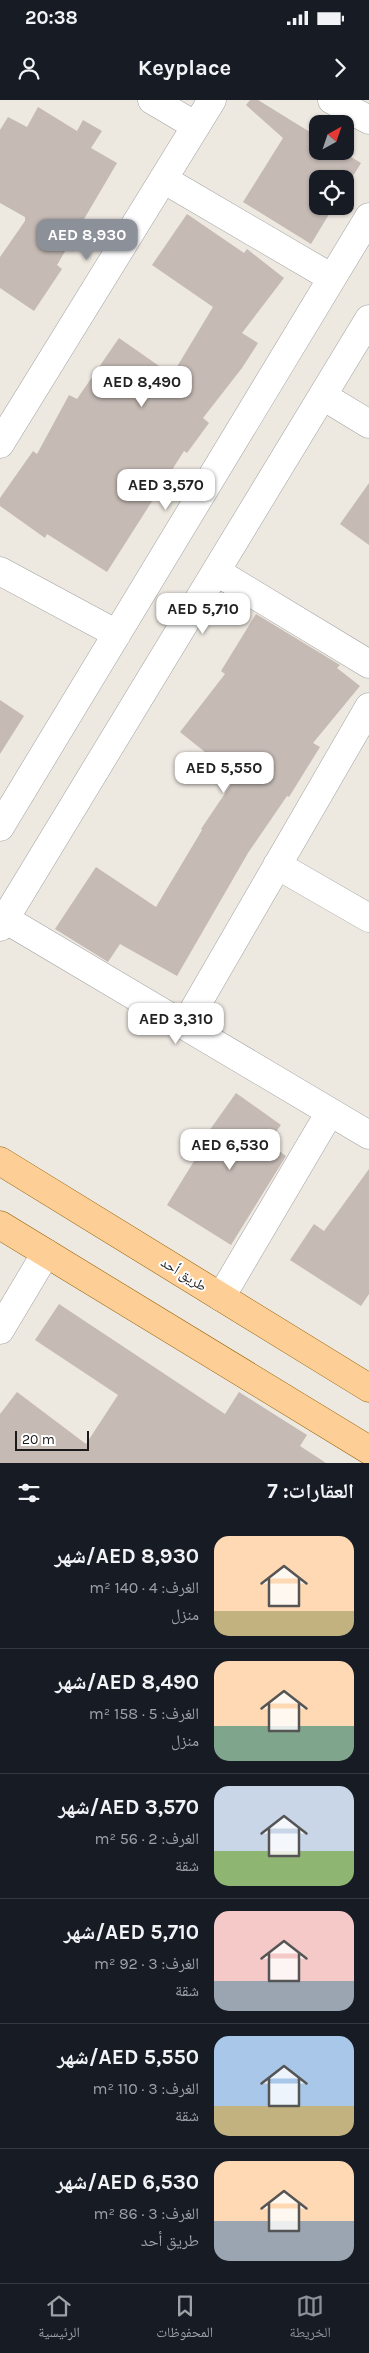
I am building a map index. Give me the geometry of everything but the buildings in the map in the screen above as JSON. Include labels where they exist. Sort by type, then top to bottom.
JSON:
[{"type":"main road","name":"طريق أحد","points":[[0,1161],[369,1388]]},
{"type":"main road","points":[[0,1225],[369,1450]]},
{"type":"street","points":[[152,100],[196,126]]},
{"type":"street","points":[[0,444],[212,100]]},
{"type":"street","points":[[332,100],[369,120]]},
{"type":"street","points":[[163,178],[332,278]]},
{"type":"street","points":[[0,827],[369,216]]},
{"type":"street","points":[[369,319],[2,923],[185,1025],[369,1135]]},
{"type":"street","points":[[323,396],[369,424]]},
{"type":"street","points":[[0,572],[117,634]]},
{"type":"street","points":[[217,572],[369,664]]},
{"type":"street","points":[[185,1025],[369,707]]},
{"type":"street","points":[[277,865],[369,918]]},
{"type":"street","points":[[222,1297],[330,1112]]},
{"type":"street","points":[[0,1330],[46,1253]]}]
